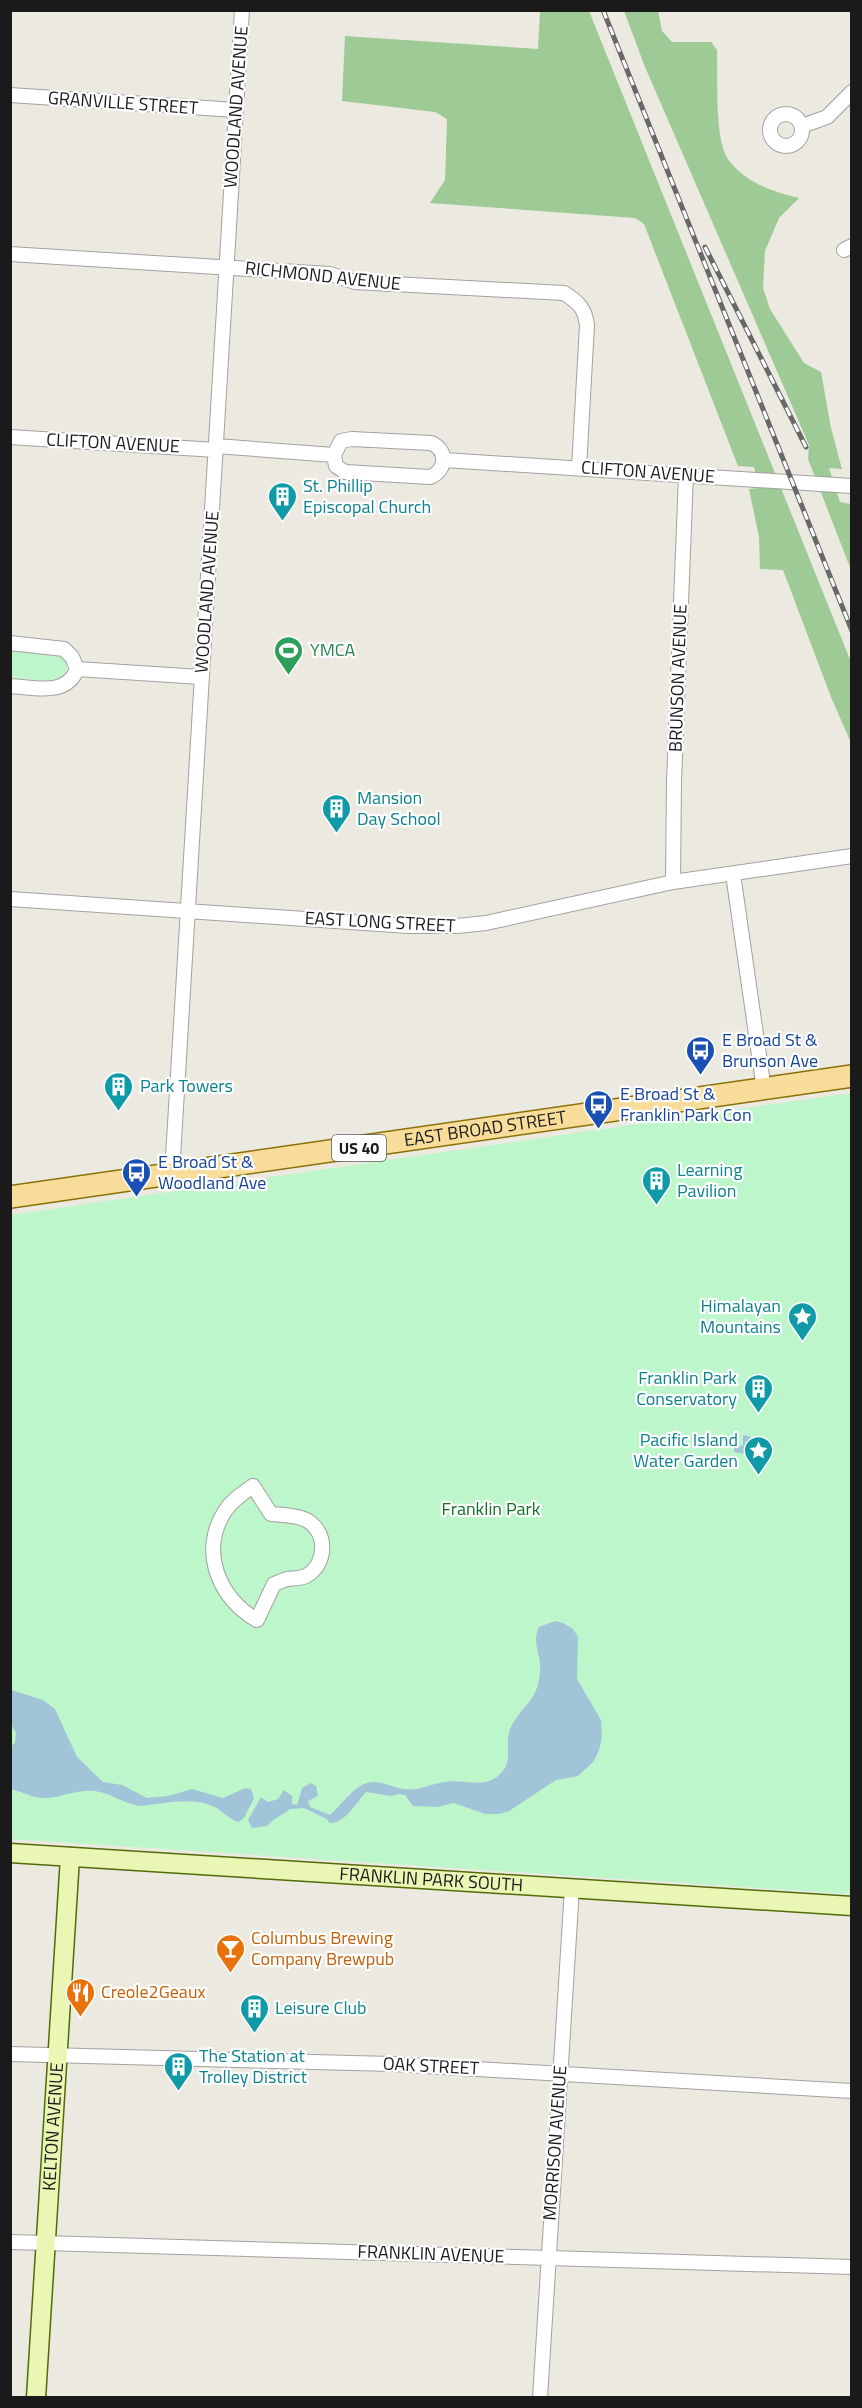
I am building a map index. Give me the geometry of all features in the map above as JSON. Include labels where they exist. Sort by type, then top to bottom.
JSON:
[{"type":"main road","name":"EAST BROAD STREET","points":[[10,1197],[852,1076]]},
{"type":"street","name":"WOODLAND AVENUE","points":[[172,1174],[242,10]]},
{"type":"street","points":[[802,126],[827,117],[852,92]]},
{"type":"street","name":"GRANVILLE STREET","points":[[10,96],[236,110]]},
{"type":"street","name":"RICHMOND AVENUE","points":[[10,254],[330,274],[355,282],[564,293],[579,303],[586,314],[587,325],[579,468]]},
{"type":"street","name":"CLIFTON AVENUE","points":[[10,437],[333,455]]},
{"type":"street","points":[[352,439],[430,443],[440,449],[444,460],[440,471],[430,477],[351,473],[340,470],[333,455],[341,441],[352,439]]},
{"type":"street","name":"CLIFTON AVENUE","points":[[444,460],[852,486]]},
{"type":"street","name":"BRUNSON AVENUE","points":[[673,882],[674,781],[687,475]]},
{"type":"street","points":[[10,643],[64,649],[72,657],[77,669],[74,678],[66,685],[55,688],[10,686]]},
{"type":"street","points":[[77,669],[201,677]]},
{"type":"street","name":"EAST LONG STREET","points":[[10,899],[187,909],[409,926],[457,926],[522,917],[673,882],[852,856]]},
{"type":"street","points":[[733,873],[764,1090]]},
{"type":"street","points":[[253,1486],[271,1515],[294,1516],[310,1522],[321,1537],[323,1546],[319,1564],[313,1571],[305,1576],[274,1584],[257,1620],[241,1610],[228,1597],[217,1573],[214,1550],[218,1528],[225,1510],[253,1486]]},
{"type":"street","name":"FRANKLIN PARK SOUTH","points":[[10,1853],[852,1906]]},
{"type":"street","name":"KELTON AVENUE","points":[[36,2397],[70,1857]]},
{"type":"street","name":"MORRISON AVENUE","points":[[540,2397],[572,1888]]},
{"type":"street","name":"OAK STREET","points":[[10,2054],[381,2064],[852,2091]]},
{"type":"street","name":"FRANKLIN AVENUE","points":[[10,2242],[852,2267]]},
{"type":"green space","points":[[540,11],[589,11],[851,662],[851,743],[783,570],[760,569],[759,537],[749,489],[759,488],[754,467],[738,466],[644,224],[635,218],[430,203],[445,180],[447,119],[435,112],[342,101],[345,36],[538,49]]},
{"type":"green space","points":[[624,11],[658,11],[662,31],[672,42],[711,42],[717,50],[719,122],[728,159],[742,174],[760,185],[799,198],[779,218],[765,251],[763,288],[770,309],[804,363],[821,372],[831,428],[842,469],[829,468],[840,502],[851,504],[851,570],[808,459],[809,445],[645,67]]},
{"type":"green space","points":[[10,649],[60,653],[66,659],[66,673],[56,681],[11,678]]},
{"type":"green space","name":"Franklin Park","points":[[851,1093],[851,1894],[11,1839],[10,1215]]},
{"type":"water","points":[[743,1435],[751,1437],[748,1442],[752,1450],[747,1454],[734,1452],[734,1448],[743,1445]]},
{"type":"water","points":[[555,1621],[573,1629],[578,1637],[577,1679],[601,1720],[602,1737],[599,1750],[594,1761],[578,1776],[556,1780],[509,1811],[499,1814],[485,1814],[454,1803],[438,1807],[413,1806],[405,1795],[391,1796],[366,1792],[345,1816],[335,1822],[329,1823],[327,1819],[304,1808],[290,1809],[267,1826],[252,1828],[248,1820],[261,1797],[268,1802],[278,1799],[284,1790],[292,1796],[292,1804],[297,1805],[302,1788],[311,1783],[316,1786],[318,1796],[308,1801],[310,1807],[330,1815],[354,1790],[366,1783],[376,1782],[414,1789],[448,1781],[481,1783],[496,1778],[506,1766],[511,1727],[533,1696],[539,1682],[540,1666],[536,1639],[539,1627]]},
{"type":"water","points":[[11,1690],[43,1700],[55,1709],[77,1757],[103,1782],[122,1785],[147,1798],[168,1796],[192,1789],[223,1798],[245,1788],[251,1789],[254,1798],[244,1818],[238,1822],[214,1806],[202,1803],[175,1802],[139,1806],[94,1791],[42,1798],[11,1789],[11,1747],[15,1742],[16,1733],[11,1724]]},
{"type":"railway","points":[[603,10],[852,631]]},
{"type":"railway","points":[[705,247],[806,447]]},
{"type":"place","name":"St. Phillip Episcopal Church","points":[[282,522]]},
{"type":"place","name":"YMCA","points":[[289,676]]},
{"type":"place","name":"Mansion Day School","points":[[336,834]]},
{"type":"place","name":"E Broad St & Brunson Ave","points":[[701,1076]]},
{"type":"place","name":"Park Towers","points":[[119,1112]]},
{"type":"place","name":"E Broad St & Franklin Park Con","points":[[599,1130]]},
{"type":"place","name":"E Broad St & Woodland Ave","points":[[137,1198]]},
{"type":"place","name":"Learning Pavilion","points":[[656,1206]]},
{"type":"place","name":"Himalayan Mountains","points":[[802,1342]]},
{"type":"place","name":"Franklin Park Conservatory","points":[[758,1414]]},
{"type":"place","name":"Pacific Island Water Garden","points":[[759,1476]]},
{"type":"place","name":"Columbus Brewing Company Brewpub","points":[[230,1974]]},
{"type":"place","name":"Creole2Geaux","points":[[80,2018]]},
{"type":"place","name":"Leisure Club","points":[[254,2034]]},
{"type":"place","name":"The Station at Trolley District","points":[[178,2092]]}]
